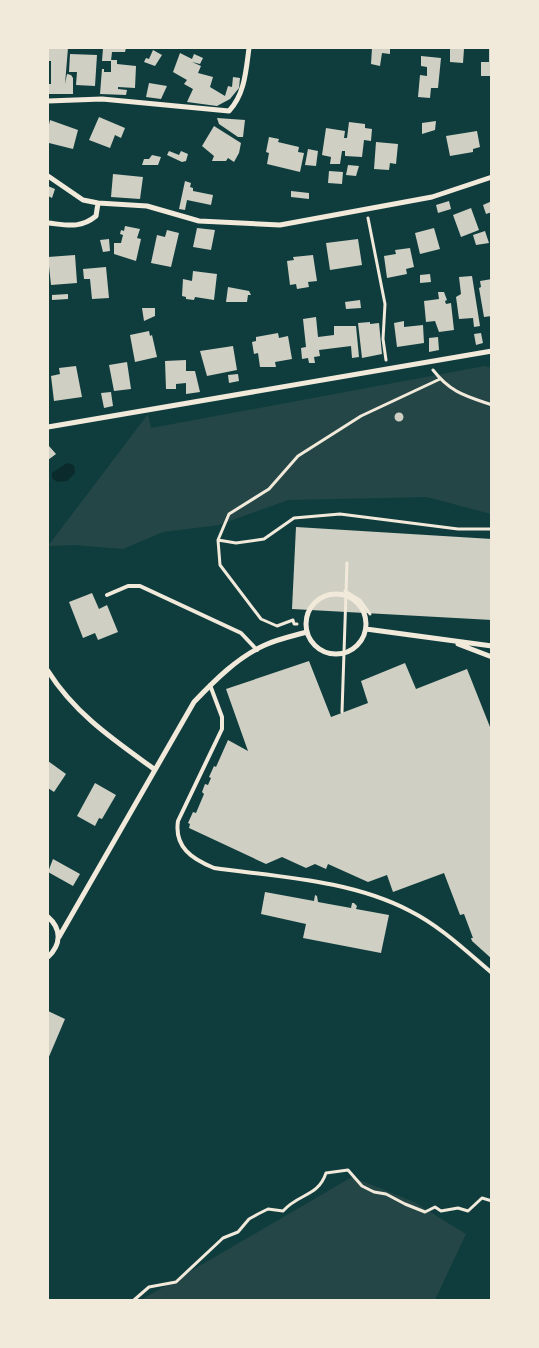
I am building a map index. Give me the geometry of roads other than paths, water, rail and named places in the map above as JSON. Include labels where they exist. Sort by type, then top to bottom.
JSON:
[{"type":"street","points":[[48,101],[102,99],[229,111],[238,102],[242,90],[249,48]]},
{"type":"street","points":[[48,176],[83,200],[98,203],[147,206],[198,221],[280,225],[432,197],[492,177]]},
{"type":"street","points":[[48,223],[86,224],[96,216],[98,203]]},
{"type":"street","points":[[48,427],[492,351]]},
{"type":"street","points":[[345,593],[357,602],[365,613],[366,629],[362,641],[353,650],[344,654],[332,654],[319,650],[311,642],[307,632],[308,616],[316,601],[334,594],[345,593]]},
{"type":"street","points":[[366,629],[492,646]]},
{"type":"street","points":[[48,957],[58,945],[59,937],[194,702],[229,668],[265,645],[307,632]]},
{"type":"street","points":[[448,641],[492,657]]},
{"type":"street","points":[[48,672],[59,690],[79,712],[102,732],[154,769]]},
{"type":"street","points":[[48,917],[54,922],[59,937]]},
{"type":"lane","points":[[107,595],[128,586],[149,590],[241,633],[257,650]]},
{"type":"lane","points":[[210,685],[222,717],[222,729],[178,821],[178,840],[187,853],[200,862],[214,868],[320,883],[371,894],[388,900],[412,912],[441,932],[492,973]]}]
